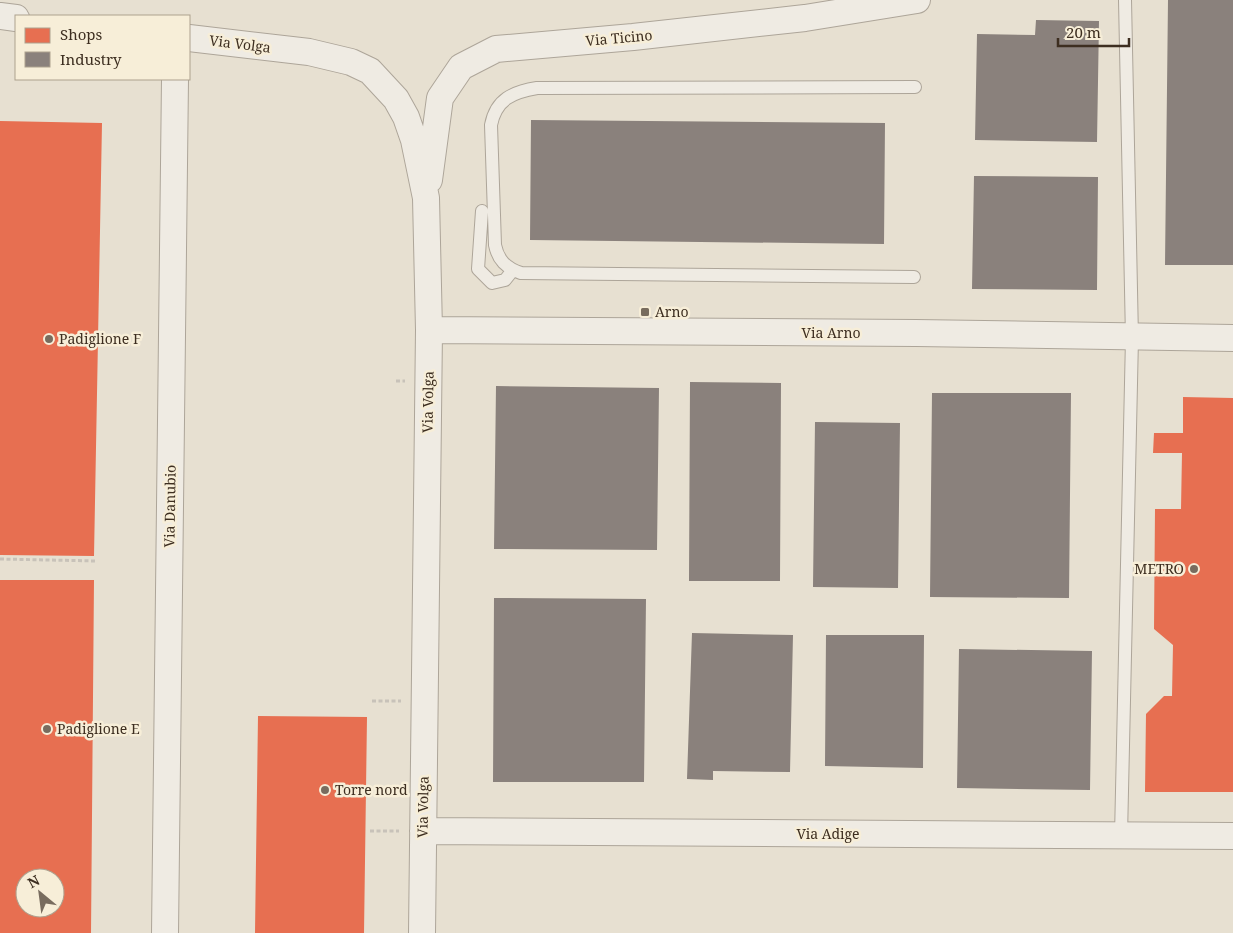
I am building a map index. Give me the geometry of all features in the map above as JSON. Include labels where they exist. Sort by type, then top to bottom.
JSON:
[{"type":"street","name":"Via Ticino","points":[[426,198],[440,98],[461,67],[496,49],[633,37],[805,18],[917,0]]},
{"type":"street","points":[[0,16],[15,18]]},
{"type":"street","name":"Via Volga","points":[[190,38],[309,52],[351,62],[370,72],[396,99],[406,117],[414,140],[426,198],[429,330],[422,933]]},
{"type":"street","name":"Via Danubio","points":[[165,933],[175,80]]},
{"type":"street","name":"Via Arno","points":[[429,330],[916,333],[1132,338],[1233,338]]},
{"type":"street","name":"Via Adige","points":[[423,831],[1233,836]]},
{"type":"lane","points":[[1122,836],[1132,338],[1125,0]]},
{"type":"lane","points":[[914,277],[521,273],[513,270],[498,257],[495,245],[491,125],[497,108],[517,91],[537,88],[915,88]]},
{"type":"lane","points":[[482,211],[478,269],[492,283],[505,280],[513,270]]},
{"type":"path","points":[[0,559],[96,561]]},
{"type":"building: Shops","name":"Padiglione F","points":[[0,121],[102,123],[94,556],[0,555]]},
{"type":"building: Shops","name":"METRO","points":[[1183,397],[1233,398],[1233,792],[1145,792],[1146,714],[1164,696],[1172,696],[1173,645],[1154,629],[1155,509],[1181,509],[1182,453],[1153,453],[1154,433],[1183,433]]},
{"type":"building: Shops","name":"Padiglione E","points":[[0,580],[94,580],[91,933],[0,933]]},
{"type":"building: Shops","points":[[258,716],[367,717],[364,933],[255,933]]},
{"type":"building: Industry","points":[[1168,0],[1233,0],[1233,265],[1165,265]]},
{"type":"building: Industry","points":[[1036,20],[1099,21],[1097,142],[975,140],[977,34],[1035,35]]},
{"type":"building: Industry","points":[[531,120],[885,123],[884,244],[530,240]]},
{"type":"building: Industry","points":[[974,176],[1098,177],[1097,290],[972,289]]},
{"type":"building: Industry","points":[[690,382],[781,383],[780,581],[689,581]]},
{"type":"building: Industry","points":[[496,386],[659,388],[657,550],[494,549]]},
{"type":"building: Industry","points":[[932,393],[1071,393],[1069,598],[930,597]]},
{"type":"building: Industry","points":[[815,422],[900,423],[898,588],[813,587]]},
{"type":"building: Industry","points":[[494,598],[646,599],[644,782],[493,782]]},
{"type":"building: Industry","points":[[692,633],[793,635],[790,772],[713,771],[713,780],[687,779]]},
{"type":"building: Industry","points":[[826,635],[924,635],[923,768],[825,766]]},
{"type":"building: Industry","points":[[959,649],[1092,651],[1090,790],[957,788]]},
{"type":"place","name":"Arno","points":[[645,312]]},
{"type":"place","name":"Padiglione F","points":[[49,339]]},
{"type":"place","name":"METRO","points":[[1194,569]]},
{"type":"place","name":"Padiglione E","points":[[47,729]]},
{"type":"place","name":"Torre nord","points":[[325,790]]}]
